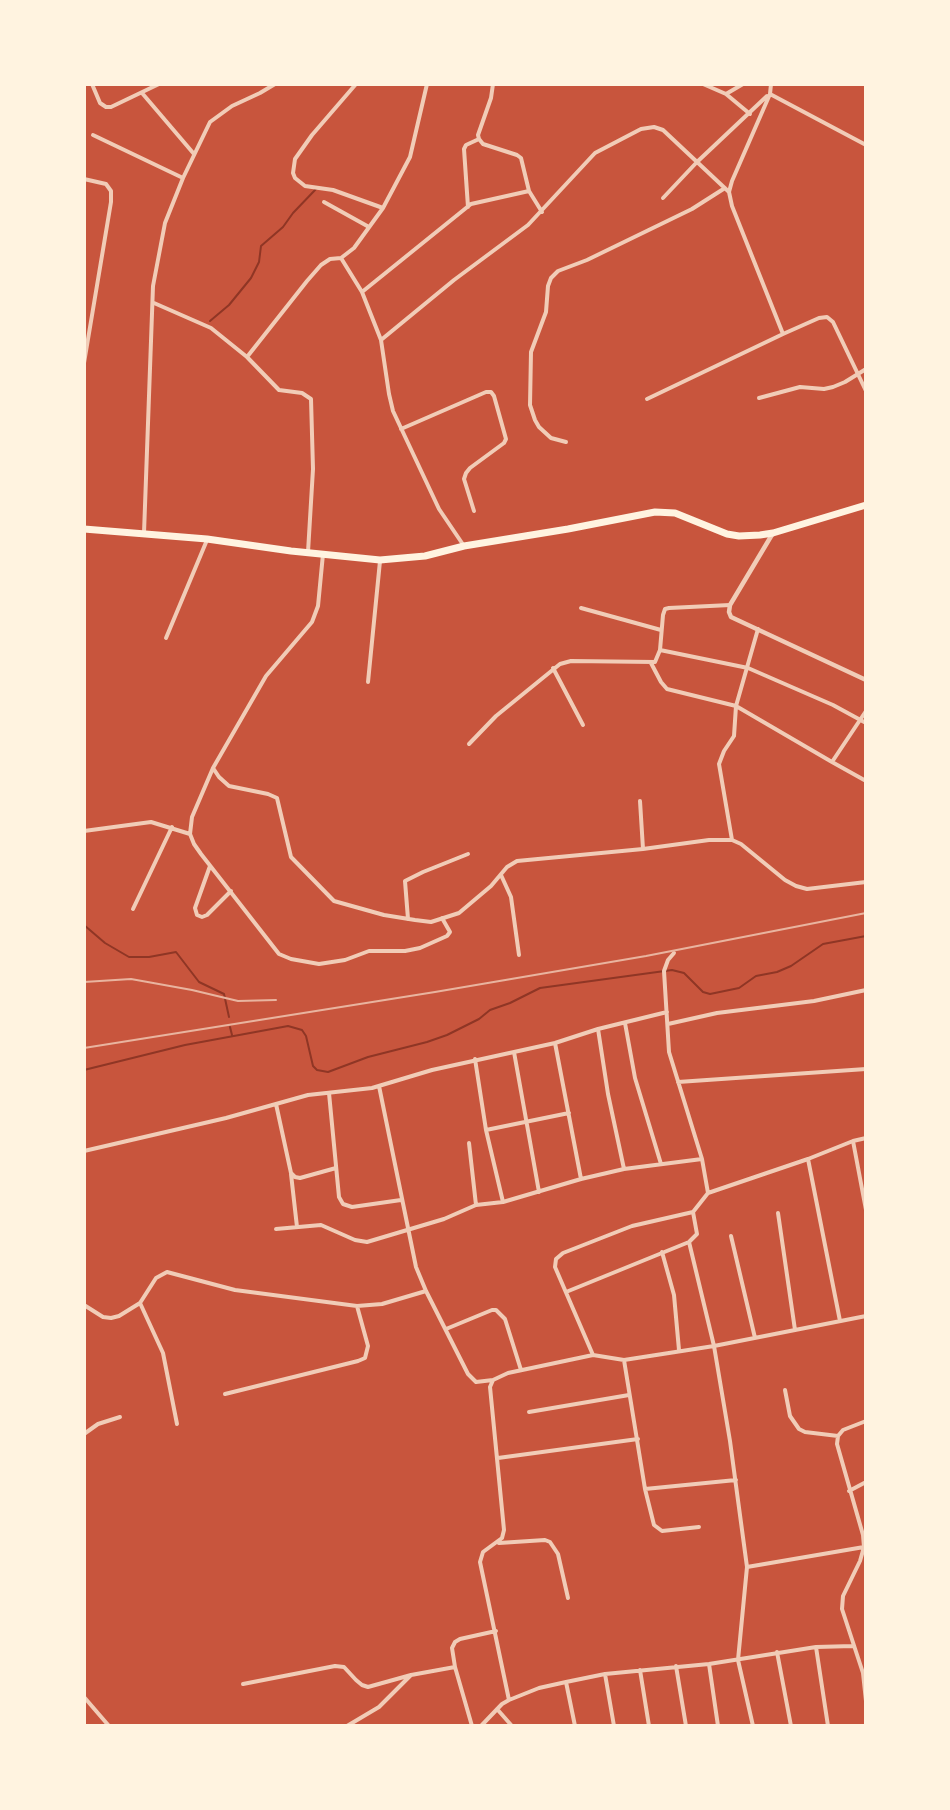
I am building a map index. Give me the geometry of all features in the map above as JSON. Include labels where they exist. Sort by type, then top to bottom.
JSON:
[{"type":"highway","points":[[84,529],[207,539],[380,560],[425,556],[464,546],[568,530],[655,512],[675,513],[727,534],[739,536],[773,533],[866,504]]},
{"type":"street","points":[[92,84],[100,103],[106,107],[119,105],[159,84]]},
{"type":"street","points":[[144,534],[153,286],[165,223],[183,178],[210,123],[219,114],[275,84]]},
{"type":"street","points":[[356,84],[312,135],[296,159],[293,173],[295,178],[305,186],[333,190],[383,208]]},
{"type":"street","points":[[247,357],[321,266],[330,259],[341,258],[354,249],[383,208],[410,157],[427,84]]},
{"type":"street","points":[[493,84],[491,98],[478,135],[479,139],[483,144],[521,158],[529,191],[542,212]]},
{"type":"street","points":[[703,84],[726,94],[750,114]]},
{"type":"street","points":[[726,94],[743,84]]},
{"type":"street","points":[[566,442],[551,438],[539,427],[530,405],[531,352],[546,312],[548,286],[551,278],[558,271],[587,260],[727,190],[770,94],[771,84]]},
{"type":"street","points":[[142,93],[194,154]]},
{"type":"street","points":[[663,198],[697,162],[770,94]]},
{"type":"street","points":[[770,94],[866,145]]},
{"type":"street","points":[[381,340],[454,280],[528,225],[595,153],[641,129],[654,127],[663,130],[727,190],[783,334]]},
{"type":"street","points":[[93,135],[183,178]]},
{"type":"street","points":[[468,207],[464,149],[466,145],[479,139]]},
{"type":"street","points":[[84,179],[106,184],[111,191],[111,202],[84,363]]},
{"type":"street","points":[[362,292],[468,207],[482,200],[529,191]]},
{"type":"street","points":[[324,202],[369,227]]},
{"type":"street","points":[[341,258],[362,292],[381,340],[390,403],[401,429],[439,509],[464,546]]},
{"type":"street","points":[[154,303],[211,328],[247,357],[279,390],[302,393],[311,399],[313,469],[308,552]]},
{"type":"street","points":[[647,399],[783,334],[819,318],[827,317],[833,322],[866,390]]},
{"type":"street","points":[[759,398],[800,387],[833,387],[866,369]]},
{"type":"street","points":[[401,429],[486,392],[491,392],[506,439],[466,473],[464,479],[474,511]]},
{"type":"street","points":[[773,533],[730,605],[729,612],[735,620],[758,628],[866,680]]},
{"type":"street","points":[[166,638],[207,539]]},
{"type":"street","points":[[324,554],[318,606],[312,622],[266,676],[213,768],[192,817],[190,834],[194,844],[279,954],[319,964],[338,962],[369,951],[405,951],[420,948],[439,940],[450,932],[442,918]]},
{"type":"street","points":[[368,682],[380,560]]},
{"type":"street","points":[[469,744],[496,716],[560,664],[571,661],[651,663],[657,660],[663,615],[669,608],[730,605]]},
{"type":"street","points":[[581,608],[661,630]]},
{"type":"street","points":[[732,840],[719,764],[734,736],[736,706],[758,628]]},
{"type":"street","points":[[660,650],[748,668],[833,705],[866,723]]},
{"type":"street","points":[[651,663],[667,689],[736,706],[866,782]]},
{"type":"street","points":[[553,668],[583,725]]},
{"type":"street","points":[[832,762],[866,711]]},
{"type":"street","points":[[213,768],[229,786],[277,798],[291,857],[330,897],[348,906],[408,919],[432,922],[459,913],[507,867],[517,861],[709,840],[732,840],[741,844],[785,880],[807,889],[866,882]]},
{"type":"street","points":[[640,801],[643,849]]},
{"type":"street","points":[[84,831],[151,822],[190,834]]},
{"type":"street","points":[[133,909],[172,828]]},
{"type":"street","points":[[408,919],[405,881],[468,854]]},
{"type":"street","points":[[211,866],[195,908],[197,915],[202,917],[207,915],[231,891]]},
{"type":"street","points":[[501,875],[511,897],[519,955]]},
{"type":"street","points":[[674,953],[668,960],[664,971],[669,1052],[672,1069],[702,1159],[708,1193]]},
{"type":"street","points":[[668,1024],[717,1012],[814,1001],[866,990]]},
{"type":"street","points":[[84,1151],[226,1118],[308,1095],[379,1086],[475,1059],[555,1043],[598,1029],[667,1012]]},
{"type":"street","points":[[625,1023],[635,1078],[661,1164]]},
{"type":"street","points":[[598,1029],[608,1094],[624,1169]]},
{"type":"street","points":[[555,1043],[581,1179]]},
{"type":"street","points":[[514,1052],[539,1192]]},
{"type":"street","points":[[475,1059],[486,1130],[503,1202]]},
{"type":"street","points":[[678,1082],[866,1068]]},
{"type":"street","points":[[379,1086],[416,1268],[472,1379],[480,1382],[493,1380],[508,1373],[593,1355],[624,1360],[714,1346],[866,1316]]},
{"type":"street","points":[[329,1093],[339,1197],[343,1204],[347,1207],[401,1200]]},
{"type":"street","points":[[276,1104],[291,1173],[297,1227]]},
{"type":"street","points":[[486,1130],[569,1113]]},
{"type":"street","points":[[593,1355],[555,1267],[556,1259],[563,1253],[632,1226],[693,1212],[708,1193],[866,1138]]},
{"type":"street","points":[[853,1141],[866,1210]]},
{"type":"street","points":[[469,1143],[476,1206]]},
{"type":"street","points":[[276,1229],[314,1225],[329,1227],[361,1242],[457,1215],[476,1206],[503,1202],[581,1179],[624,1169],[702,1159]]},
{"type":"street","points":[[808,1159],[840,1321]]},
{"type":"street","points":[[291,1173],[300,1178],[336,1168]]},
{"type":"street","points":[[566,1292],[689,1242],[697,1234],[693,1212]]},
{"type":"street","points":[[778,1213],[795,1330]]},
{"type":"street","points":[[731,1236],[755,1338]]},
{"type":"street","points":[[689,1242],[714,1346],[736,1480],[747,1567],[738,1660],[753,1726]]},
{"type":"street","points":[[662,1252],[674,1294],[679,1350]]},
{"type":"street","points":[[84,1305],[98,1315],[111,1318],[119,1316],[140,1303],[156,1278],[166,1272],[235,1290],[357,1306],[382,1304],[426,1291]]},
{"type":"street","points":[[140,1303],[163,1353],[177,1425]]},
{"type":"street","points":[[225,1394],[365,1358],[368,1346],[357,1306]]},
{"type":"street","points":[[446,1329],[496,1310],[505,1319],[521,1370]]},
{"type":"street","points":[[624,1360],[645,1489],[654,1525],[662,1531],[699,1527]]},
{"type":"street","points":[[493,1380],[490,1387],[504,1530],[498,1543],[483,1552],[480,1562],[509,1700]]},
{"type":"street","points":[[785,1390],[790,1416],[799,1429],[805,1432],[838,1436]]},
{"type":"street","points":[[529,1412],[629,1395]]},
{"type":"street","points":[[84,1434],[98,1424],[120,1418]]},
{"type":"street","points":[[866,1421],[843,1430],[838,1436],[837,1444],[863,1535],[864,1547],[860,1561],[843,1596],[842,1609],[844,1621],[864,1673],[866,1701]]},
{"type":"street","points":[[498,1458],[638,1439]]},
{"type":"street","points":[[645,1489],[736,1480]]},
{"type":"street","points":[[849,1491],[866,1482]]},
{"type":"street","points":[[498,1543],[544,1540],[550,1542],[558,1554],[568,1598]]},
{"type":"street","points":[[747,1567],[864,1547]]},
{"type":"street","points":[[472,1726],[455,1667],[452,1648],[460,1638],[496,1631]]},
{"type":"street","points":[[481,1726],[509,1700],[539,1688],[566,1682],[605,1674],[709,1664],[816,1647],[854,1646]]},
{"type":"street","points":[[816,1647],[828,1726]]},
{"type":"street","points":[[777,1652],[791,1726]]},
{"type":"street","points":[[709,1664],[718,1726]]},
{"type":"street","points":[[243,1684],[335,1666],[344,1667],[362,1685],[368,1687],[411,1675],[455,1667]]},
{"type":"street","points":[[676,1666],[686,1726]]},
{"type":"street","points":[[640,1670],[649,1726]]},
{"type":"street","points":[[605,1674],[614,1726]]},
{"type":"street","points":[[347,1726],[379,1707],[411,1675]]},
{"type":"street","points":[[566,1682],[575,1726]]},
{"type":"street","points":[[84,1697],[106,1725]]},
{"type":"street","points":[[497,1709],[512,1726]]},
{"type":"waterway","points":[[210,321],[229,305],[251,278],[259,262],[261,246],[283,227],[316,189]]},
{"type":"waterway","points":[[84,925],[105,943],[129,957],[149,957],[176,952],[199,982],[224,994],[229,1017]]},
{"type":"waterway","points":[[84,1070],[185,1045],[288,1026],[302,1030],[306,1036],[313,1066],[317,1070],[328,1072],[368,1057],[447,1035],[479,1019],[490,1010],[540,988],[672,970],[684,973],[703,992],[710,994],[739,988],[756,976],[777,972],[791,966],[823,944],[866,936]]},
{"type":"waterway","points":[[230,1027],[232,1035]]},
{"type":"railway","points":[[84,1048],[646,956],[866,913]]},
{"type":"railway","points":[[84,982],[131,979],[238,1001],[276,1000]]}]
